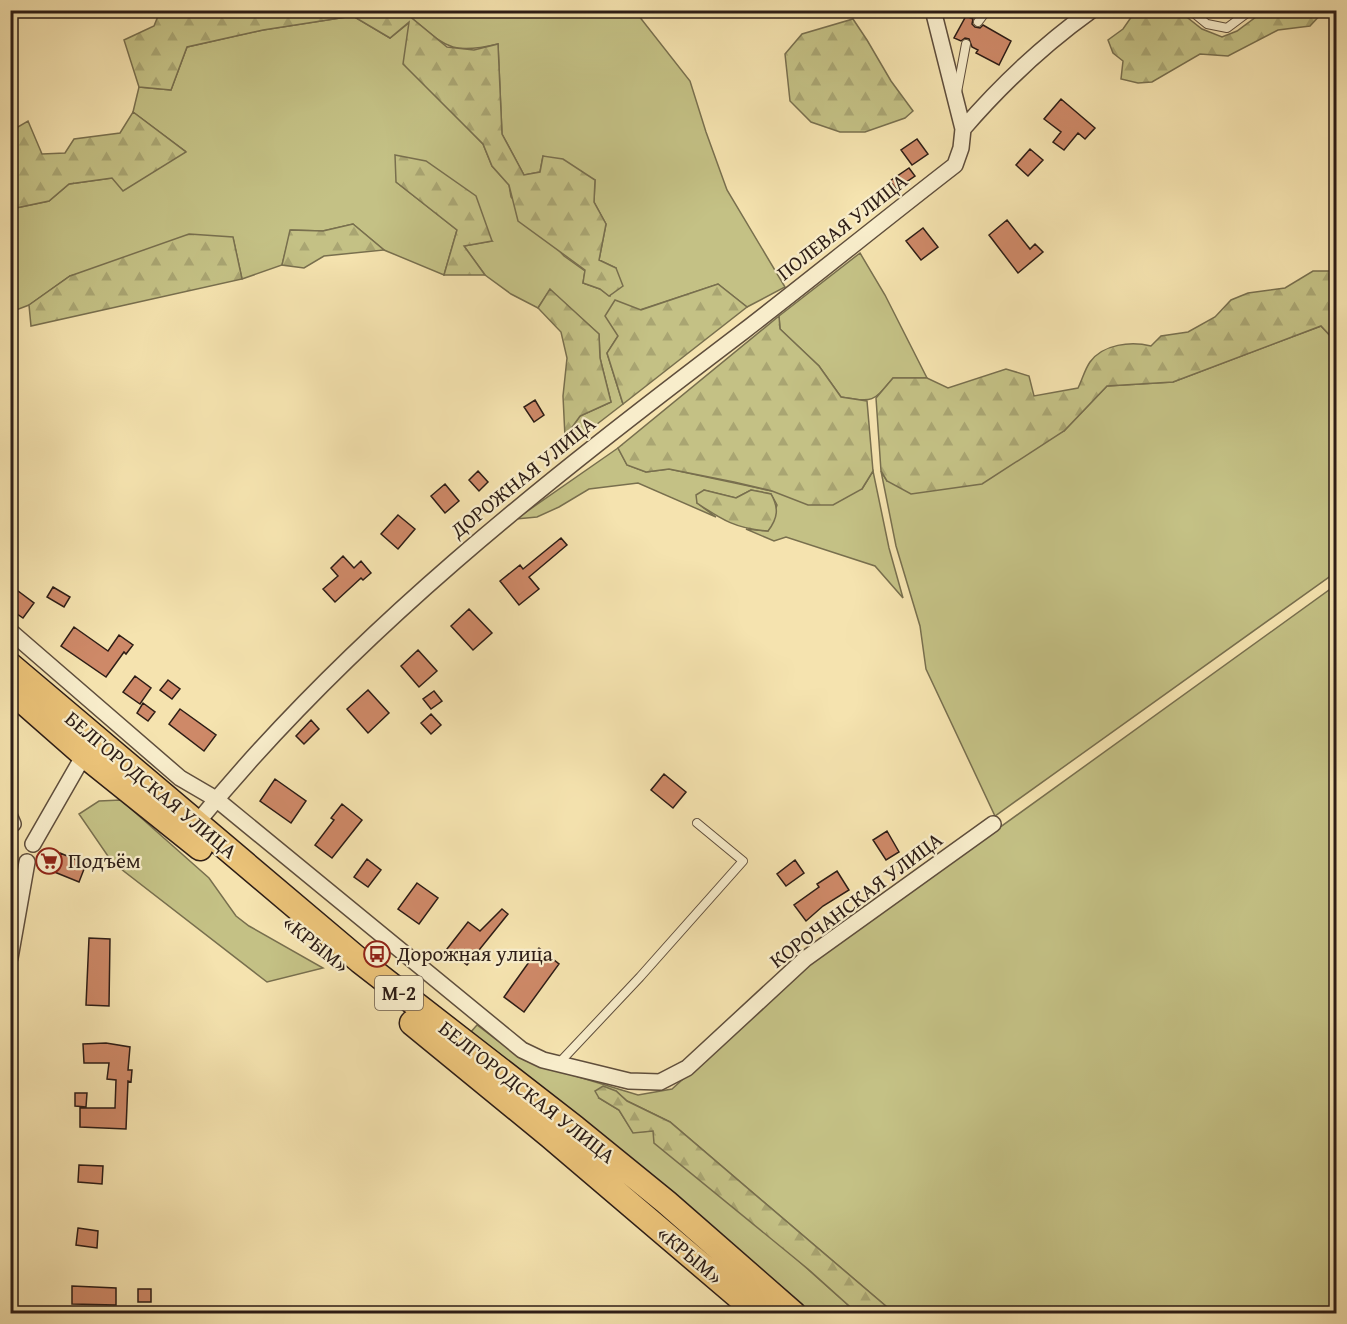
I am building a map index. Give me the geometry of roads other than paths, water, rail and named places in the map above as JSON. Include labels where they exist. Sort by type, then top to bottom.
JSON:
[{"type":"main road","name":"БЕЛГОРОДСКАЯ УЛИЦА","points":[[10,665],[360,961],[576,1128],[666,1202],[794,1314]]},
{"type":"main road","name":"«КРЫМ»","points":[[10,690],[84,755],[550,1136],[759,1314]]},
{"type":"street","name":"ПОЛЕВАЯ УЛИЦА","points":[[629,418],[955,165],[961,148],[963,129],[933,10]]},
{"type":"street","points":[[963,129],[987,101],[1092,10]]},
{"type":"street","name":"ДОРОЖНАЯ УЛИЦА","points":[[196,824],[248,762],[339,667],[437,575],[629,418]]},
{"type":"street","points":[[10,631],[180,778],[216,799],[522,1050],[543,1060],[559,1063]]},
{"type":"street","points":[[33,844],[84,755]]},
{"type":"street","name":"КОРОЧАНСКАЯ УЛИЦА","points":[[559,1063],[629,1081],[660,1082],[687,1068],[806,959],[993,824]]},
{"type":"street","points":[[10,958],[27,862]]},
{"type":"lane","points":[[978,22],[987,10]]},
{"type":"lane","points":[[1190,10],[1207,24],[1227,28],[1251,10]]},
{"type":"lane","points":[[956,97],[966,44]]},
{"type":"lane","points":[[559,1063],[640,977],[743,861],[697,823]]},
{"type":"place","name":"Подъём","points":[[49,861]]},
{"type":"place","name":"Дорожная улица","points":[[377,954]]}]
